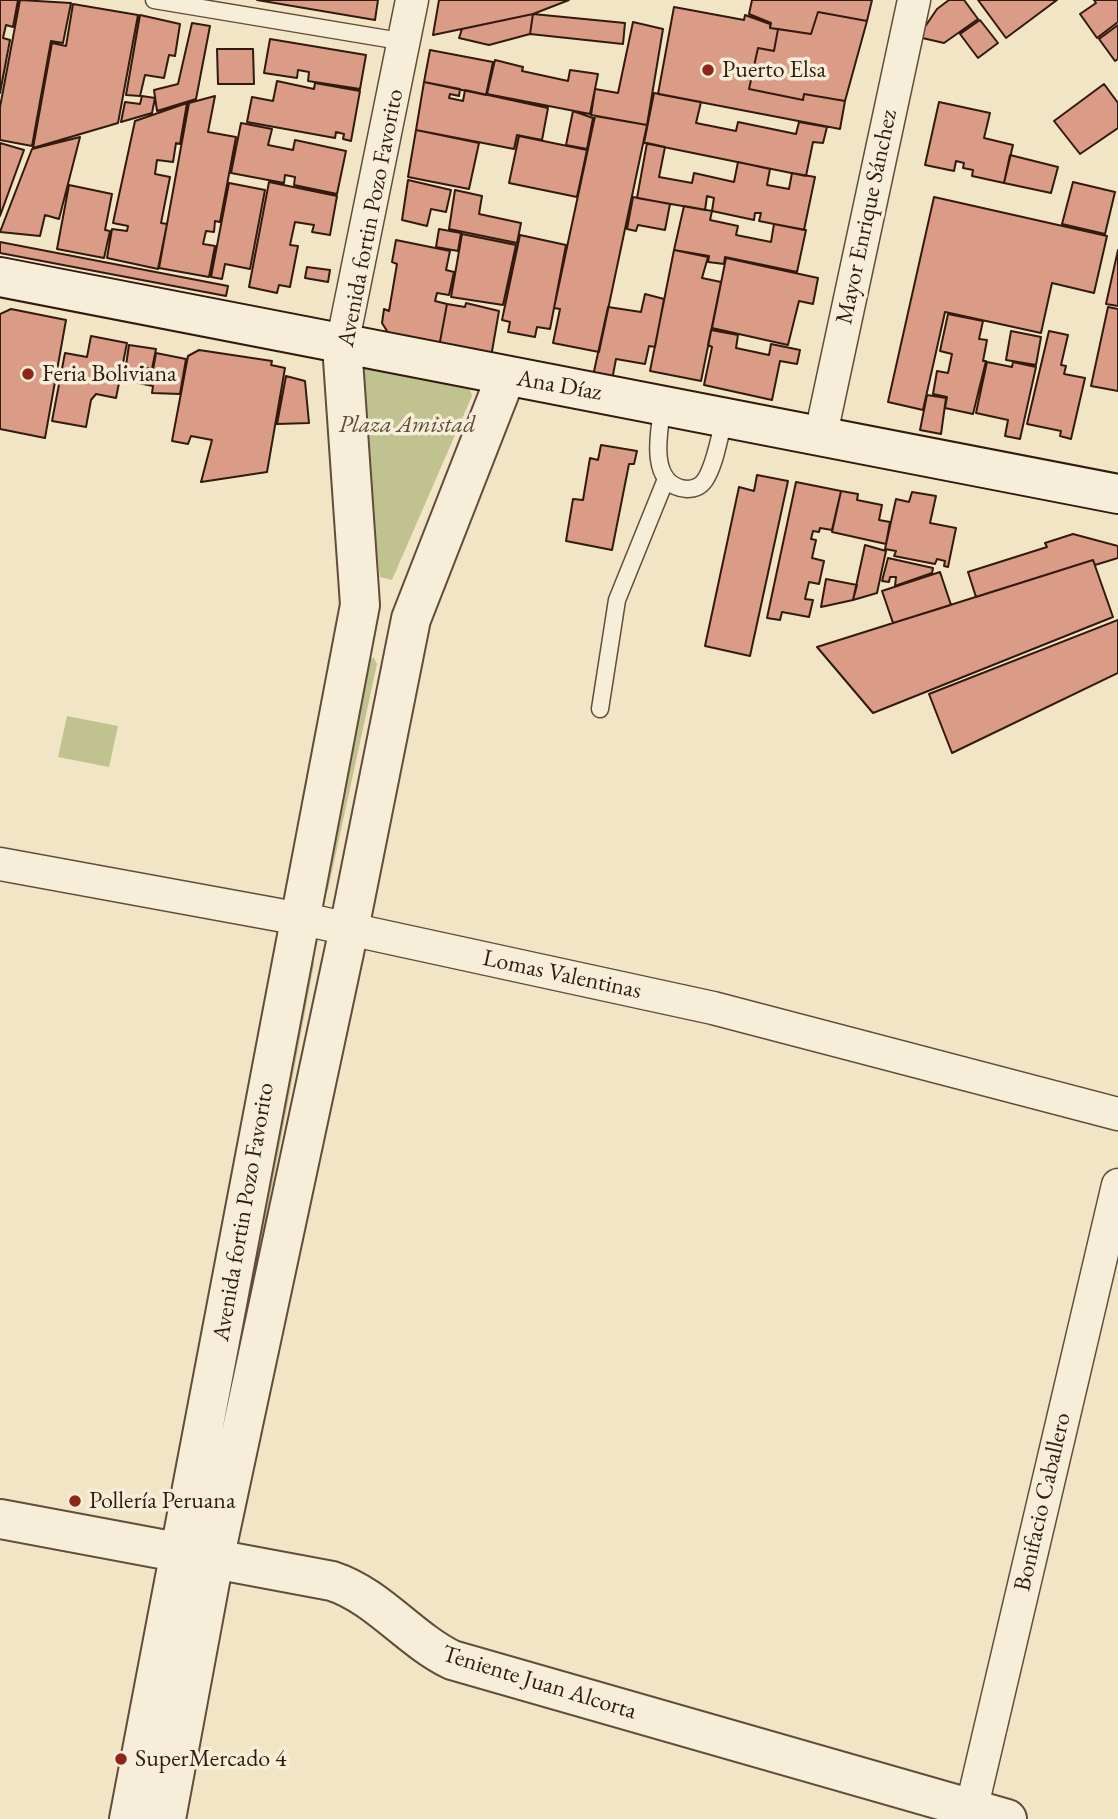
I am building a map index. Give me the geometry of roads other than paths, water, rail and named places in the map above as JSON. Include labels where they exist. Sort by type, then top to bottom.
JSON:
[{"type":"street","name":"Avenida fortin Pozo Favorito","points":[[166,1819],[197,1557],[298,918],[360,605],[342,345],[412,0]]},
{"type":"street","name":"Mayor Enrique Sánchez","points":[[821,434],[914,0]]},
{"type":"street","name":"Ana Díaz","points":[[0,277],[342,345],[821,434],[1118,494]]},
{"type":"street","name":"Avenida fortin Pozo Favorito","points":[[129,1819],[197,1557],[349,929],[411,619],[506,376]]},
{"type":"street","points":[[360,605],[411,619]]},
{"type":"street","name":"Lomas Valentinas","points":[[0,863],[298,918],[713,1008],[1118,1114]]},
{"type":"street","name":"Bonifacio Caballero","points":[[970,1815],[1118,1185]]},
{"type":"street","name":"Teniente Juan Alcorta","points":[[0,1519],[332,1581],[354,1589],[417,1640],[452,1660],[970,1815],[1007,1819]]},
{"type":"lane","points":[[154,0],[405,42]]},
{"type":"lane","points":[[600,709],[617,600],[666,479],[656,444],[663,405]]},
{"type":"lane","points":[[666,479],[687,489],[699,486],[706,478],[726,417]]},
{"type":"place","name":"Puerto Elsa","points":[[708,70]]},
{"type":"place","name":"Feria Boliviana","points":[[28,374]]},
{"type":"place","name":"Pollería Peruana","points":[[75,1501]]},
{"type":"place","name":"SuperMercado 4","points":[[121,1759]]},
{"type":"park label","name":"Plaza Amistad","points":[[407,425]]}]
